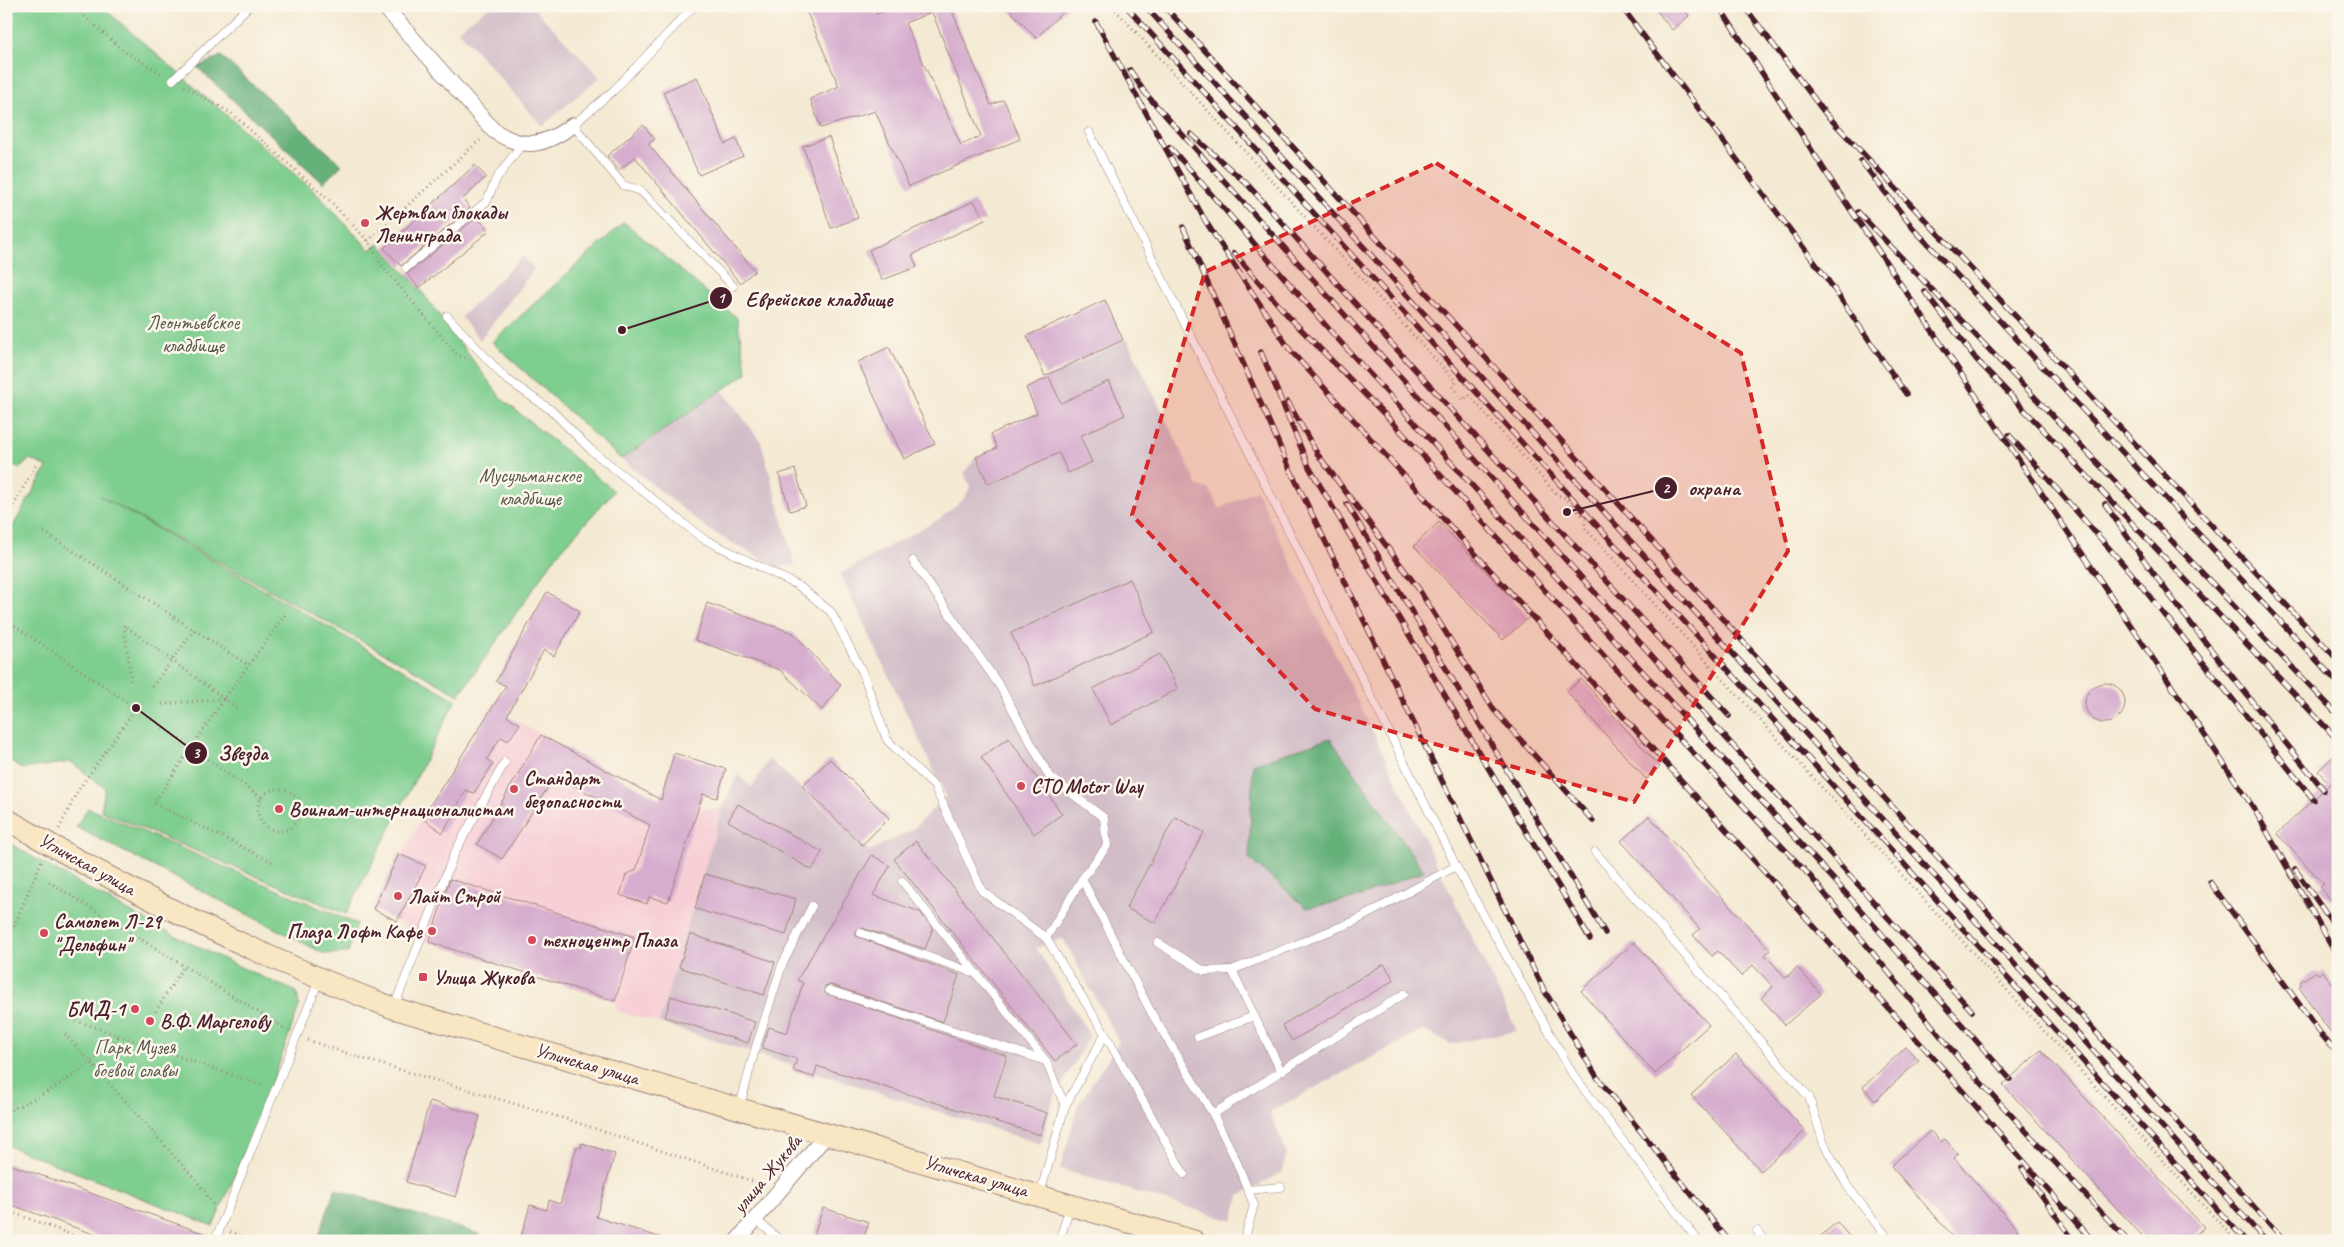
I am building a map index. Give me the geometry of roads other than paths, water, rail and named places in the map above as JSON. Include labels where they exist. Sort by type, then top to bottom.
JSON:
[{"type":"main road","name":"Угличская улица","points":[[6,819],[101,873],[185,917],[319,980],[393,1008],[1040,1194],[1194,1241]]},
{"type":"street","points":[[384,6],[493,130],[508,141],[535,144],[557,136],[573,125]]},
{"type":"street","name":"улица Жукова","points":[[737,1241],[827,1134]]},
{"type":"lane","points":[[173,80],[250,6]]},
{"type":"lane","points":[[694,6],[613,91],[573,125],[623,185],[641,190],[733,286]]},
{"type":"lane","points":[[1089,132],[1456,866],[1572,1073],[1698,1241]]},
{"type":"lane","points":[[406,268],[487,201],[496,179],[522,144]]},
{"type":"lane","points":[[447,316],[505,378],[551,410],[591,450],[702,538],[799,586],[831,612],[862,671],[887,740],[935,787],[982,891],[1046,938],[1104,1034],[1184,1174]]},
{"type":"lane","points":[[914,561],[1001,688],[1049,776],[1104,818],[1107,846],[1082,879],[1046,938]]},
{"type":"lane","points":[[393,1008],[455,852],[505,762]]},
{"type":"lane","points":[[1595,852],[1809,1098],[1824,1144],[1843,1178],[1890,1241]]},
{"type":"lane","points":[[1158,944],[1204,971],[1232,970],[1355,921],[1456,866]]},
{"type":"lane","points":[[1082,879],[1152,1014],[1213,1114],[1235,1158],[1254,1205],[1244,1241]]},
{"type":"lane","points":[[902,881],[1046,1061],[1065,1106]]},
{"type":"lane","points":[[739,1108],[782,965],[812,906]]},
{"type":"lane","points":[[861,934],[977,974]]},
{"type":"lane","points":[[1232,970],[1281,1071]]},
{"type":"lane","points":[[215,1241],[319,980]]},
{"type":"lane","points":[[829,990],[1046,1061]]},
{"type":"lane","points":[[1213,1114],[1404,994]]},
{"type":"lane","points":[[1198,1037],[1254,1016]]},
{"type":"lane","points":[[1040,1194],[1065,1106],[1104,1034]]},
{"type":"lane","points":[[1248,1190],[1281,1187]]},
{"type":"lane","points":[[1059,1241],[1071,1204]]},
{"type":"lane","points":[[756,1219],[781,1241]]},
{"type":"lane","points":[[1757,1232],[1766,1241]]},
{"type":"railway","points":[[1126,6],[2246,1241]]},
{"type":"railway","points":[[1145,6],[2266,1241]]},
{"type":"railway","points":[[1164,6],[1559,438],[2285,1241]]},
{"type":"railway","points":[[1621,6],[1825,276],[1906,394]]},
{"type":"railway","points":[[1719,6],[1836,188],[2253,807],[2338,957]]},
{"type":"railway","points":[[1744,6],[1825,113],[2338,660]]},
{"type":"railway","points":[[1096,22],[1206,222],[1290,350],[1940,1065],[2093,1241]]},
{"type":"railway","points":[[1130,70],[1145,93],[1972,1011]]},
{"type":"railway","points":[[1191,134],[1247,184],[1729,716]]},
{"type":"railway","points":[[1170,147],[1335,336],[1835,881],[2010,1079]]},
{"type":"railway","points":[[1861,161],[1913,228],[2338,683]]},
{"type":"railway","points":[[1858,212],[2338,715]]},
{"type":"railway","points":[[1183,227],[1289,467],[1544,990],[1597,1077],[1729,1241]]},
{"type":"railway","points":[[1234,253],[1289,317],[1396,426],[1664,722],[1811,877],[1960,1060],[2128,1241]]},
{"type":"railway","points":[[1925,292],[1976,359],[2338,740]]},
{"type":"railway","points":[[1261,352],[1309,467],[1590,939]]},
{"type":"railway","points":[[1288,402],[1318,455],[1418,588],[1494,710],[1593,821]]},
{"type":"railway","points":[[2009,435],[2131,573],[2314,800]]},
{"type":"railway","points":[[1347,504],[1605,933]]},
{"type":"railway","points":[[2105,504],[2184,614],[2324,790]]},
{"type":"railway","points":[[2295,869],[2338,931]]},
{"type":"railway","points":[[2210,882],[2321,1034],[2338,1054]]},
{"type":"railway","points":[[2022,1168],[2074,1241]]},
{"type":"place","name":"Жертвам блокады Ленинграда","points":[[365,223]]},
{"type":"place","name":"Еврейское кладбище","points":[[622,330]]},
{"type":"place","name":"охрана","points":[[1567,512]]},
{"type":"place","name":"Звезда","points":[[136,708]]},
{"type":"place","name":"СТО Motor Way","points":[[1021,786]]},
{"type":"place","name":"Стандарт безопасности","points":[[514,789]]},
{"type":"place","name":"Воинам-интернационалистам","points":[[279,809]]},
{"type":"place","name":"Лайт Строй","points":[[398,896]]},
{"type":"place","name":"Плаза Лофт Кафе","points":[[432,931]]},
{"type":"place","name":"Самолет Л-29 \"Дельфин\"","points":[[44,933]]},
{"type":"place","name":"техноцентр Плаза","points":[[532,940]]},
{"type":"place","name":"Улица Жукова","points":[[423,977]]},
{"type":"place","name":"БМД-1","points":[[135,1009]]},
{"type":"place","name":"В.Ф. Маргелову","points":[[150,1021]]},
{"type":"park label","name":"Леонтьевское кладбище","points":[[193,334]]},
{"type":"park label","name":"Мусульманское кладбище","points":[[530,486]]},
{"type":"park label","name":"Парк Музея боевой славы","points":[[135,1058]]}]
